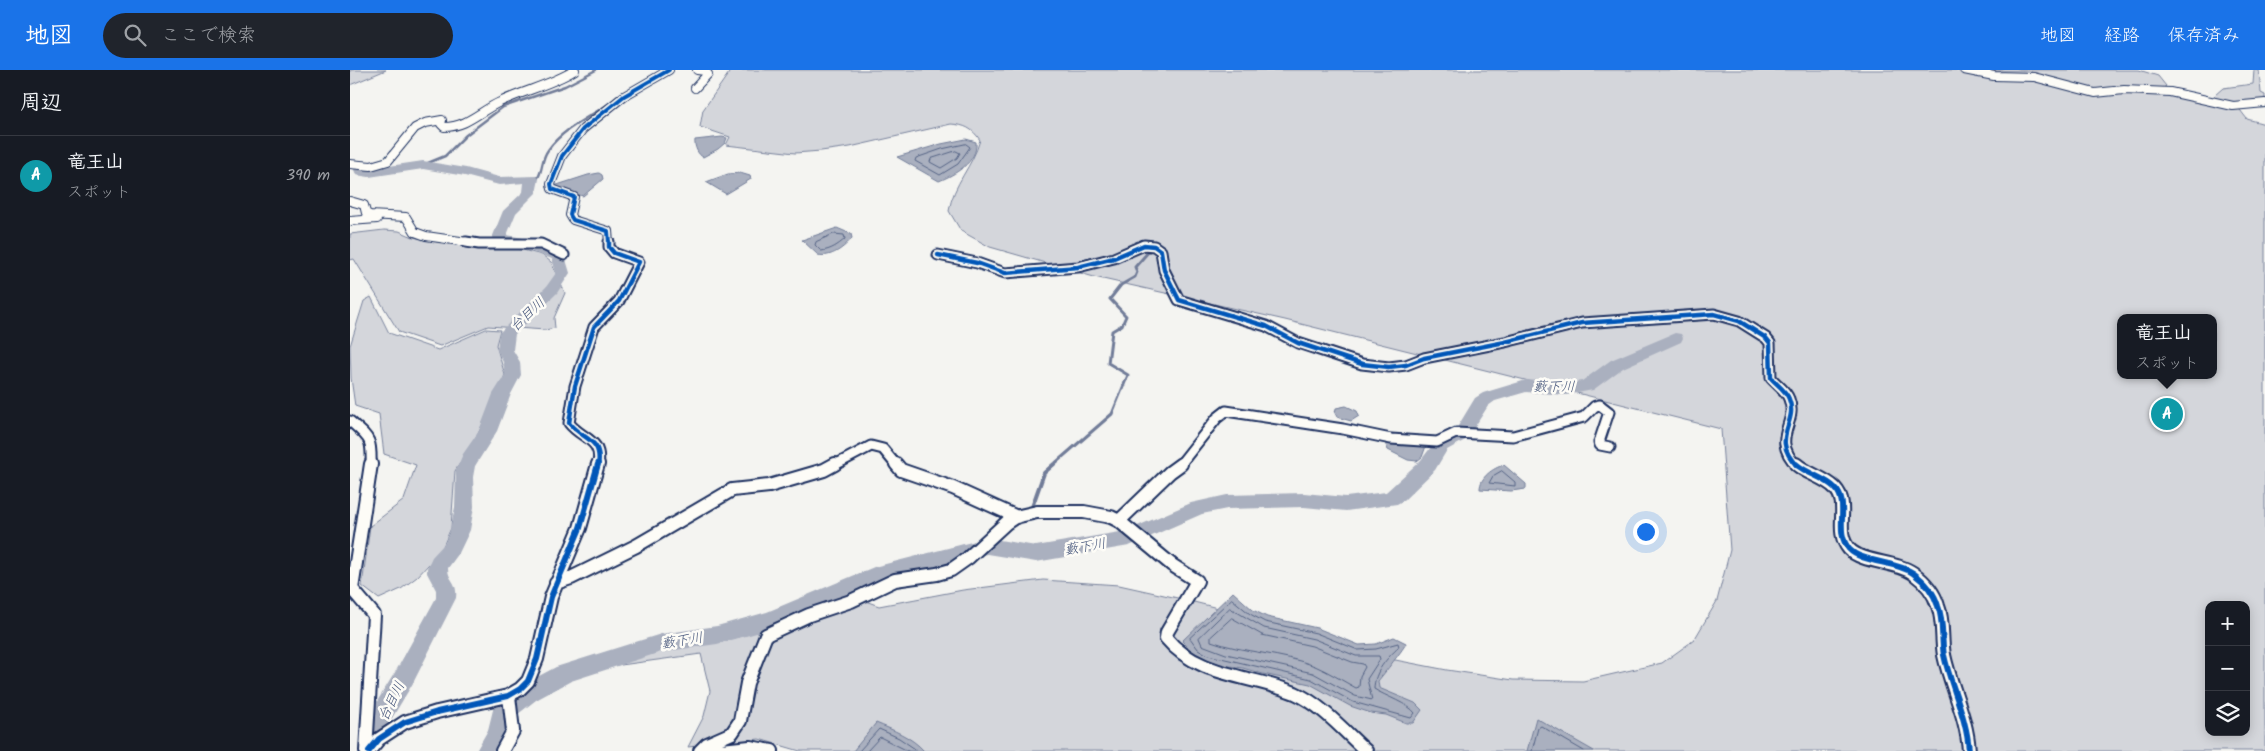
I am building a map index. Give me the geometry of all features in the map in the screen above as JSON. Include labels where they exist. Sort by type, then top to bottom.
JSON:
[{"type":"street","points":[[350,170],[354,164],[371,166],[388,161],[415,128],[425,123],[442,120],[441,124],[444,127],[462,125],[497,103],[582,70]]},
{"type":"street","points":[[367,751],[377,741],[398,726],[416,719],[510,701],[530,680],[556,582],[593,490],[600,454],[591,439],[569,423],[575,386],[585,360],[586,347],[594,327],[619,301],[639,262],[628,256],[613,252],[609,247],[608,231],[573,220],[570,215],[574,197],[552,189],[551,184],[562,156],[588,126],[630,92],[669,70]]},
{"type":"street","points":[[695,88],[708,74],[705,71],[697,70]]},
{"type":"street","points":[[1964,70],[1994,76],[2034,77],[2095,93],[2136,90],[2170,92],[2233,106],[2265,103]]},
{"type":"street","points":[[350,201],[364,205],[366,213],[370,215],[399,215],[406,217],[416,232],[433,237],[479,244],[532,245],[564,255]]},
{"type":"street","points":[[350,221],[395,217],[409,221]]},
{"type":"street","points":[[938,255],[977,263],[1000,272],[1012,273],[1078,266],[1114,258],[1139,246],[1154,246],[1161,251],[1164,270],[1178,300],[1266,326],[1298,343],[1362,364],[1380,367],[1406,365],[1424,358],[1505,342],[1582,323],[1706,314],[1739,321],[1760,333],[1770,343],[1771,378],[1785,393],[1790,403],[1783,445],[1790,458],[1802,470],[1830,483],[1836,489],[1840,496],[1842,540],[1853,553],[1899,565],[1911,572],[1930,589],[1936,600],[1941,613],[1946,667],[1969,736],[1969,751]]},
{"type":"street","points":[[1119,521],[1141,502],[1170,472],[1182,463],[1217,418],[1226,411],[1343,429],[1391,439],[1436,442],[1456,433],[1513,436],[1584,418],[1595,406],[1600,405],[1608,409],[1609,412],[1599,442],[1600,445],[1610,447]]},
{"type":"street","points":[[350,422],[368,437],[372,445],[370,476],[361,522],[352,589],[374,615],[367,751]]},
{"type":"street","points":[[556,582],[571,578],[636,546],[732,490],[769,486],[824,470],[871,446],[883,449],[901,470],[953,488],[1017,517]]},
{"type":"street","points":[[700,751],[707,744],[732,733],[740,721],[747,683],[766,635],[813,613],[849,602],[895,580],[909,577],[935,576],[952,570],[1017,517],[1030,513],[1069,510],[1084,511],[1119,521],[1173,566],[1191,575],[1197,581],[1167,632],[1166,638],[1169,644],[1186,657],[1221,672],[1282,687],[1299,694],[1309,700],[1366,751]]},
{"type":"street","points":[[502,751],[513,732],[510,701]]},
{"type":"street","points":[[713,751],[750,747],[772,751]]},
{"type":"shaded area","points":[[350,70],[386,70],[350,85]]},
{"type":"shaded area","points":[[731,70],[2139,70],[2158,76],[2166,86],[2161,90],[2207,102],[2223,88],[2253,84],[2254,70],[2259,70],[2261,93],[2265,95],[2265,102],[2237,106],[2247,119],[2265,124],[2265,751],[800,751],[759,739],[688,747],[704,716],[710,691],[701,654],[621,665],[618,661],[658,648],[741,633],[844,593],[879,606],[963,590],[1043,580],[1119,585],[1277,623],[1359,653],[1447,670],[1513,680],[1583,681],[1662,663],[1694,640],[1717,601],[1730,550],[1721,429],[1285,320],[1094,277],[990,247],[961,231],[949,211],[951,201],[980,140],[971,130],[964,126],[951,124],[850,147],[795,153],[726,145],[730,137],[700,127],[703,110]]},
{"type":"shaded area","points":[[384,230],[399,231],[413,237],[438,242],[523,250],[542,255],[551,262],[565,293],[554,318],[555,328],[545,330],[488,326],[440,346],[399,332],[354,259],[350,260],[350,234]]},
{"type":"shaded area","points":[[371,297],[389,333],[438,350],[486,329],[500,330],[496,345],[505,375],[477,436],[455,471],[451,528],[441,551],[417,577],[401,589],[379,599],[362,586],[370,526],[404,500],[416,465],[384,454],[379,414],[355,406],[351,378],[350,346],[364,301]]},
{"type":"water","points":[[727,138],[725,143],[718,149],[703,157],[701,156],[695,145],[695,140]]},
{"type":"water","points":[[966,139],[976,142],[973,156],[964,167],[939,181],[897,157],[941,144]]},
{"type":"water","points":[[599,173],[603,179],[583,196],[557,189],[554,186],[588,175]]},
{"type":"water","points":[[740,173],[750,176],[751,179],[726,194],[706,182],[728,174]]},
{"type":"water","points":[[837,228],[851,234],[852,238],[841,249],[832,254],[818,255],[802,240]]},
{"type":"water","points":[[1346,406],[1357,411],[1359,416],[1351,421],[1337,417],[1335,413],[1336,408]]},
{"type":"water","points":[[1385,443],[1426,446],[1422,457],[1417,461],[1408,460],[1388,450]]},
{"type":"water","points":[[1504,465],[1526,484],[1526,489],[1511,491],[1480,489],[1482,481],[1488,474]]},
{"type":"water","points":[[1233,592],[1253,610],[1267,617],[1317,628],[1359,645],[1376,644],[1394,637],[1406,643],[1378,681],[1379,688],[1415,703],[1422,710],[1413,723],[1406,723],[1386,715],[1371,713],[1350,706],[1310,684],[1223,665],[1195,654],[1182,641]]},
{"type":"water","points":[[1536,718],[1594,751],[1527,751]]},
{"type":"water","points":[[876,723],[908,738],[924,751],[853,751]]},
{"type":"waterway","points":[[423,165],[445,156],[466,135],[503,107],[565,86],[596,70]]},
{"type":"waterway","points":[[531,184],[538,177],[548,150],[560,136],[607,105]]},
{"type":"waterway","name":"台目川","points":[[359,167],[361,172],[369,173],[423,165],[466,172],[499,181],[532,179],[529,193],[510,211],[499,238],[529,243],[538,249],[559,256],[563,273],[552,290],[507,333],[505,350],[512,362],[513,375],[502,394],[483,441],[468,462],[464,477],[465,496],[460,530],[452,548],[437,568],[440,580],[447,588],[446,598],[405,676],[381,715],[376,735]]},
{"type":"waterway","points":[[1052,466],[1112,414],[1128,375],[1108,363],[1112,331],[1122,325],[1126,316],[1110,299],[1121,285],[1135,277],[1137,272],[1135,267],[1150,250]]},
{"type":"waterway","name":"藪下川","points":[[488,751],[499,732],[502,713],[528,693],[564,674],[661,643],[717,635],[771,620],[874,575],[987,546],[1036,554],[1129,538],[1198,508],[1227,502],[1304,500],[1346,504],[1390,499],[1397,495],[1428,465],[1441,446],[1461,435],[1481,402],[1489,397],[1526,386],[1566,389],[1587,386],[1617,364],[1675,338]]},
{"type":"waterway","points":[[1031,510],[1044,473],[1054,464]]},
{"type":"cycle path","points":[[369,751],[391,729],[405,722],[421,716],[508,696],[520,689],[528,681],[533,671],[551,597],[584,518],[600,454],[592,442],[569,423],[575,386],[585,360],[586,347],[594,327],[619,301],[639,262],[614,253],[609,247],[608,231],[573,220],[570,215],[574,197],[552,189],[551,184],[555,178],[562,156],[583,129],[624,96],[669,70]]},
{"type":"cycle path","points":[[938,255],[977,263],[1005,273],[1078,267],[1114,258],[1144,245],[1154,246],[1161,251],[1164,270],[1179,300],[1266,326],[1298,343],[1362,364],[1389,367],[1406,365],[1424,358],[1505,342],[1582,323],[1714,314],[1739,321],[1766,338],[1770,343],[1771,378],[1787,395],[1791,406],[1784,442],[1786,450],[1796,465],[1829,483],[1839,494],[1842,501],[1841,528],[1845,543],[1855,554],[1896,565],[1911,572],[1925,584],[1934,596],[1941,615],[1944,655],[1962,710],[1969,751]]},
{"type":"place","name":"竜王山","points":[[2167,414]]}]
